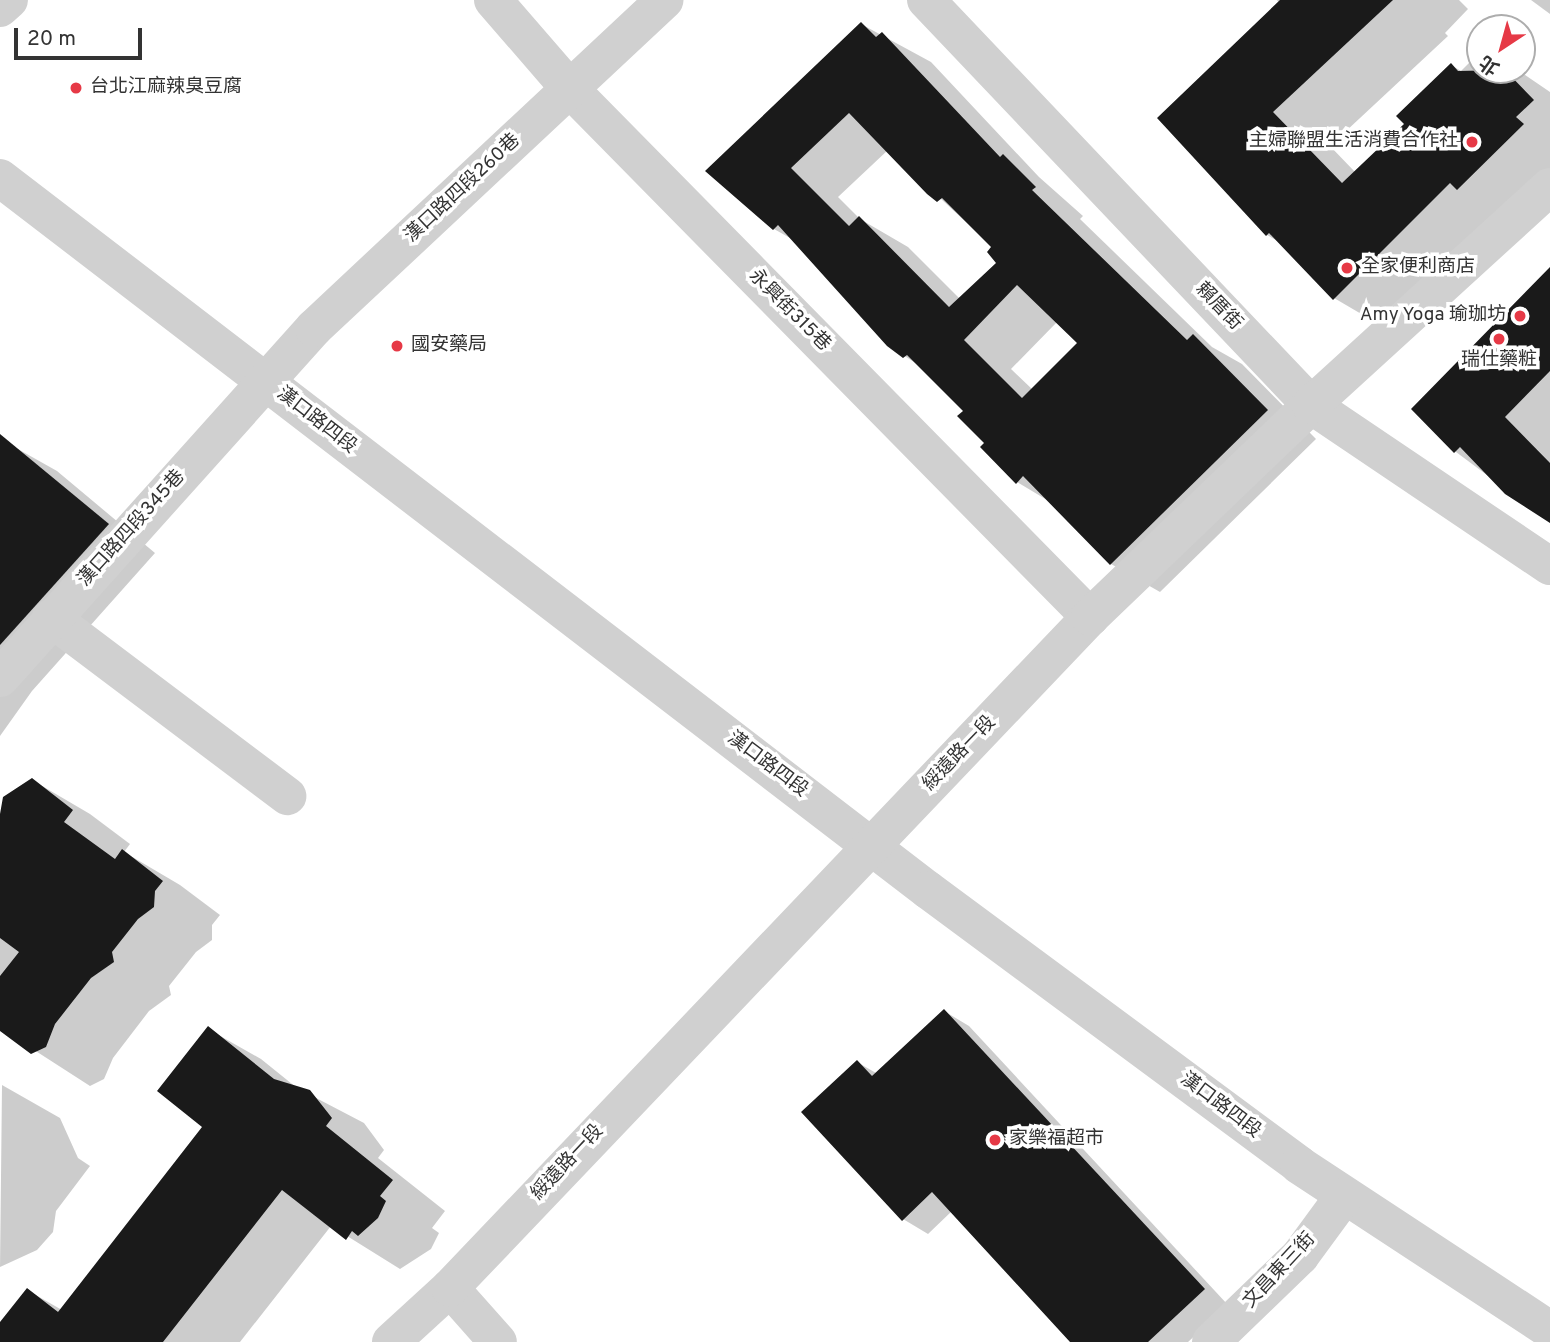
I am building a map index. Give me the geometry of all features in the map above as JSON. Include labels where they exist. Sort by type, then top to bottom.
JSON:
[{"type":"street","points":[[0,8],[9,0]]},
{"type":"street","name":"永興街315巷","points":[[493,0],[571,90],[1090,617]]},
{"type":"street","name":"漢口路四段260巷","points":[[264,380],[664,0]]},
{"type":"street","name":"賴厝街","points":[[926,0],[1311,405],[1550,566]]},
{"type":"street","name":"漢口路四段","points":[[0,178],[871,843],[1344,1196],[1550,1329]]},
{"type":"street","name":"綏遠路一段","points":[[391,1342],[450,1288],[871,843],[1090,617],[1311,405],[1550,187]]},
{"type":"street","name":"漢口路四段345巷","points":[[0,678],[264,380]]},
{"type":"street","points":[[51,618],[287,796]]},
{"type":"street","name":"文昌東三街","points":[[1212,1342],[1300,1256],[1344,1196]]},
{"type":"street","points":[[450,1288],[498,1342]]},
{"type":"building","points":[[1280,0],[1393,0],[1273,112],[1342,183],[1404,124],[1396,116],[1451,63],[1458,71],[1466,71],[1466,84],[1519,84],[1534,100],[1516,117],[1524,124],[1457,190],[1450,183],[1333,300],[1269,233],[1266,236],[1157,118]]},
{"type":"building","points":[[861,22],[876,37],[882,32],[1000,157],[1003,154],[1036,187],[1032,190],[1187,340],[1193,334],[1268,410],[1110,565],[1023,476],[1016,484],[980,447],[984,443],[957,416],[963,411],[907,355],[903,358],[887,346],[778,225],[773,230],[705,171]],"holes":[[[849,113],[927,194],[937,202],[942,198],[991,247],[987,252],[996,263],[949,307],[859,216],[849,226],[791,168]],[[1017,285],[1077,343],[1022,398],[964,340]]]},
{"type":"building","points":[[1550,267],[1550,371],[1505,417],[1550,463],[1550,523],[1505,494],[1460,447],[1454,453],[1411,409]]},
{"type":"building","points":[[0,434],[109,524],[0,645]]},
{"type":"building","points":[[32,778],[73,810],[64,822],[115,859],[122,849],[163,881],[155,891],[154,907],[138,919],[112,952],[114,962],[91,978],[55,1024],[46,1047],[31,1054],[0,1031],[0,976],[19,952],[0,938],[0,814],[3,797]]},
{"type":"building","points":[[944,1009],[1205,1289],[1148,1342],[1070,1342],[932,1192],[902,1221],[801,1112],[857,1060],[872,1076]]},
{"type":"building","points":[[208,1026],[274,1079],[310,1090],[332,1118],[326,1126],[393,1180],[380,1196],[386,1201],[378,1218],[358,1236],[352,1231],[346,1240],[282,1190],[163,1342],[0,1342],[0,1322],[27,1288],[58,1312],[202,1127],[157,1091]]},
{"type":"place","name":"台北江麻辣臭豆腐","points":[[76,88]]},
{"type":"place","name":"主婦聯盟生活消費合作社","points":[[1472,142]]},
{"type":"place","name":"全家便利商店","points":[[1347,268]]},
{"type":"place","name":"Amy Yoga 瑜珈坊","points":[[1520,316]]},
{"type":"place","name":"瑞仕藥粧","points":[[1499,339]]},
{"type":"place","name":"國安藥局","points":[[397,346]]},
{"type":"place","name":"家樂福超市","points":[[995,1140]]}]
